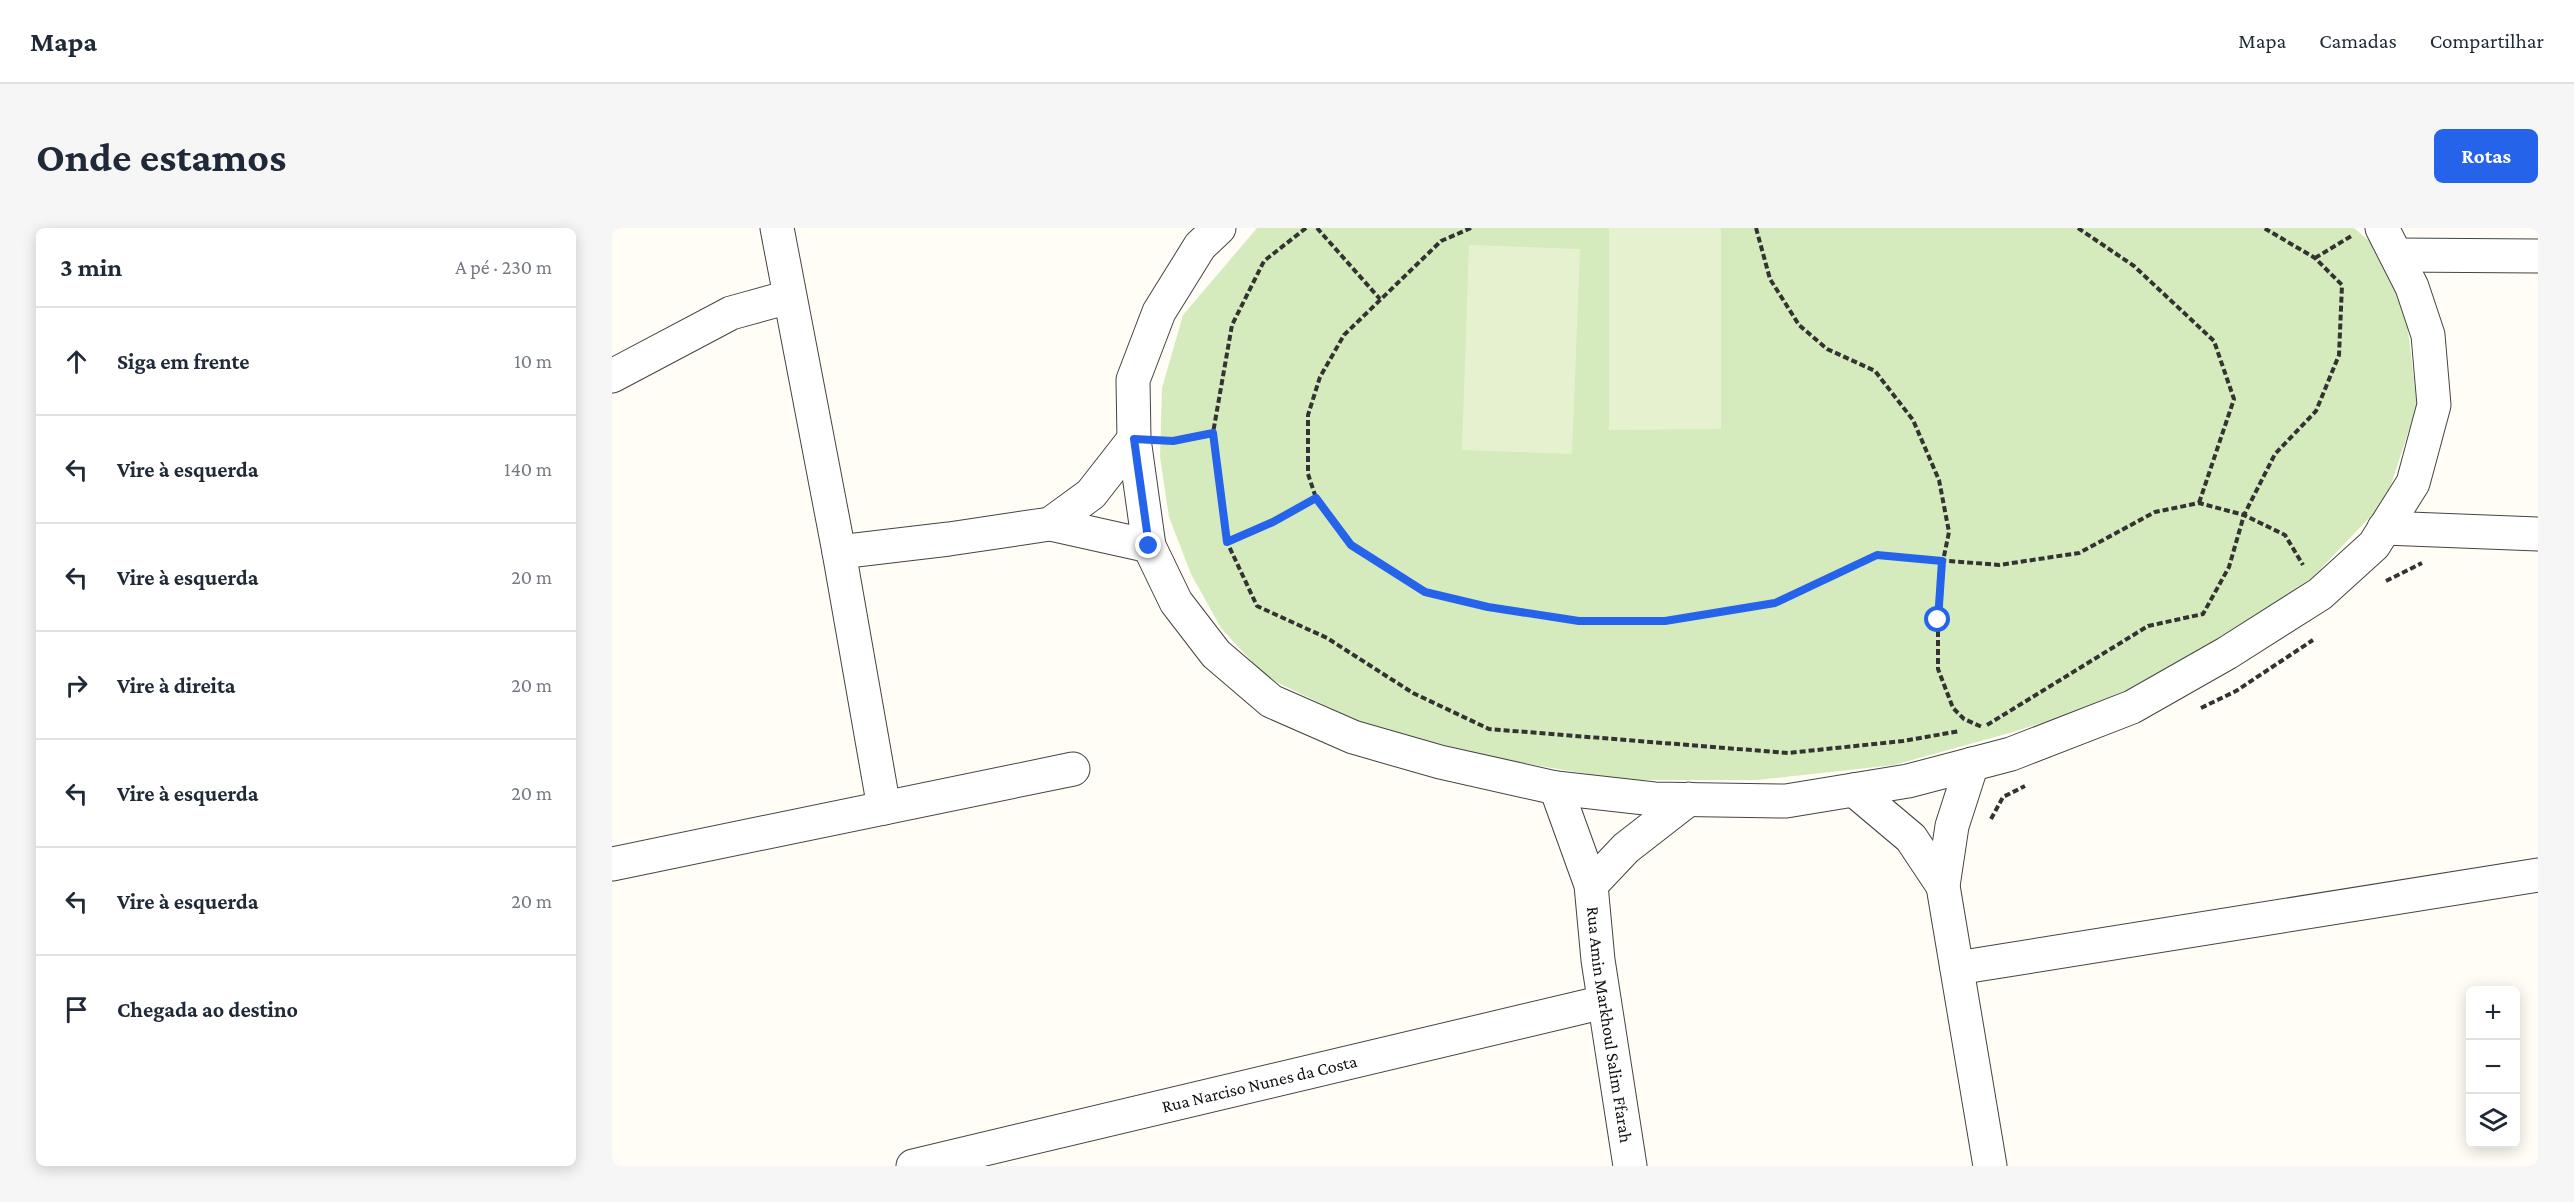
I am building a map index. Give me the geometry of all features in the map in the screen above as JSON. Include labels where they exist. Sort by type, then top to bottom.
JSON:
[{"type":"street","points":[[777,228],[839,552],[884,808]]},
{"type":"street","points":[[1206,234],[1159,312],[1133,380],[1134,439],[1149,546],[1176,602],[1216,654],[1271,701],[1353,737],[1440,762],[1556,788],[1654,799],[1786,801],[1908,780],[1972,765],[2011,754],[2132,707],[2227,653],[2320,594],[2374,545],[2413,483],[2434,405],[2428,334],[2412,287],[2388,238]]},
{"type":"street","points":[[2388,238],[2538,256]]},
{"type":"street","points":[[612,376],[731,313],[789,297]]},
{"type":"street","points":[[1050,524],[1091,494],[1134,439]]},
{"type":"street","points":[[839,552],[1050,524],[1149,546]]},
{"type":"street","points":[[2384,528],[2538,534]]},
{"type":"street","points":[[1972,765],[1952,826],[1943,886],[1990,1166]]},
{"type":"street","points":[[612,864],[1073,769]]},
{"type":"street","name":"Rua Amin Markhoul Salim Ffarah","points":[[1556,788],[1591,885],[1604,1002],[1630,1166]]},
{"type":"street","points":[[1854,789],[1911,838],[1943,886]]},
{"type":"street","points":[[1591,885],[1626,848],[1689,799]]},
{"type":"street","points":[[1957,968],[2538,875]]},
{"type":"street","name":"Rua Narciso Nunes da Costa","points":[[913,1166],[1604,1002]]},
{"type":"path","points":[[1306,228],[1264,261],[1232,325],[1213,433],[1227,542],[1257,606],[1327,639],[1413,693],[1489,729],[1788,753],[1903,741],[1983,727],[2148,626],[2203,614],[2229,567],[2244,515],[2275,454],[2316,411],[2339,355],[2342,285],[2315,258],[2264,228]]},
{"type":"path","points":[[1317,228],[1380,299]]},
{"type":"path","points":[[1471,228],[1442,241],[1344,335],[1320,377],[1308,415],[1308,474],[1316,498],[1351,545],[1425,592],[1488,607],[1579,621],[1665,621],[1775,603],[1877,555],[1999,565],[2079,553],[2155,512],[2199,503],[2244,515],[2285,535],[2320,594]]},
{"type":"path","points":[[1756,228],[1770,279],[1798,325],[1827,350],[1875,371],[1913,420],[1939,480],[1948,532],[1942,561],[1938,620],[1938,669],[1953,708],[1964,719],[1983,727]]},
{"type":"path","points":[[2078,228],[2134,266],[2214,341],[2234,399],[2199,503]]},
{"type":"path","points":[[2315,258],[2350,236],[2388,238]]},
{"type":"path","points":[[1134,439],[1173,441],[1213,433]]},
{"type":"path","points":[[1227,542],[1273,522],[1316,498]]},
{"type":"green space","points":[[1257,228],[2354,228],[2373,244],[2405,306],[2417,405],[2386,500],[2311,579],[2234,631],[2128,695],[2013,732],[1894,765],[1758,780],[1623,780],[1499,759],[1368,726],[1266,677],[1221,628],[1191,574],[1169,517],[1160,457],[1162,388],[1183,315]]},
{"type":"green space","points":[[1609,228],[1721,228],[1721,429],[1609,430]]},
{"type":"green space","points":[[1469,245],[1580,249],[1572,454],[1462,450]]},
{"type":"route","points":[[1149,546],[1134,439],[1173,441],[1213,433],[1227,542],[1273,522],[1316,498],[1351,545],[1425,592],[1488,607],[1579,621],[1665,621],[1775,603],[1877,555],[1942,561],[1938,620]]}]
